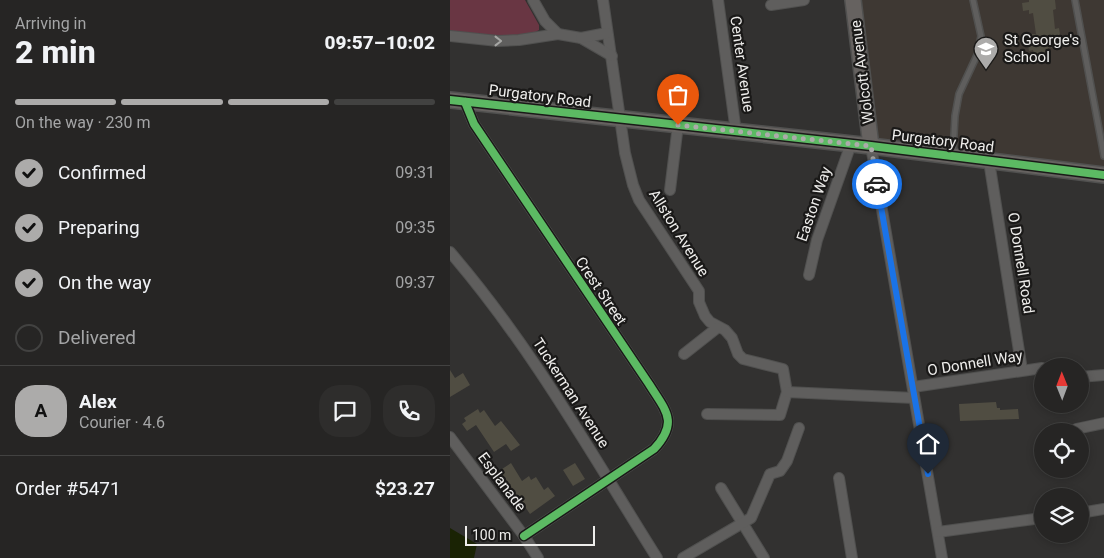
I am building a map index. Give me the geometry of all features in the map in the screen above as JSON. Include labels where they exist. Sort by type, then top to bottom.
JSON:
[{"type":"street","points":[[533,0],[545,21],[558,34]]},
{"type":"street","name":"Allston Avenue","points":[[603,0],[628,168],[639,200],[699,292],[699,302],[705,316],[717,328],[725,330],[732,338],[734,348],[744,359],[783,369],[787,392]]},
{"type":"street","name":"Center Avenue","points":[[718,0],[736,132]]},
{"type":"street","points":[[771,5],[804,0]]},
{"type":"street","name":"Wolcott Avenue","points":[[853,0],[871,146],[942,558]]},
{"type":"street","points":[[581,38],[607,33]]},
{"type":"street","points":[[450,36],[505,41],[558,34],[581,38],[612,56]]},
{"type":"street","name":"Purgatory Road","points":[[458,101],[871,146],[1104,175]]},
{"type":"street","name":"Crest Street","points":[[458,101],[649,384],[668,419],[668,431],[654,449],[609,481]]},
{"type":"street","points":[[670,190],[678,125]]},
{"type":"street","name":"Easton Way","points":[[810,275],[816,240],[851,144]]},
{"type":"street","name":"O Donnell Road","points":[[989,161],[1022,370]]},
{"type":"street","name":"Tuckerman Avenue","points":[[450,252],[480,288],[528,352],[657,558]]},
{"type":"street","points":[[684,354],[717,328]]},
{"type":"street","name":"O Donnell Way","points":[[912,387],[1034,369]]},
{"type":"street","points":[[1089,376],[1104,375]]},
{"type":"street","points":[[707,414],[780,415],[787,392],[914,398]]},
{"type":"street","points":[[1089,426],[1104,423]]},
{"type":"street","points":[[683,558],[751,518],[770,474],[780,471],[787,461],[799,428]]},
{"type":"street","name":"Esplanade","points":[[450,437],[524,536],[538,558]]},
{"type":"street","points":[[839,478],[852,558]]},
{"type":"street","points":[[524,536],[609,481]]},
{"type":"street","points":[[721,488],[764,558]]},
{"type":"street","points":[[1089,512],[1104,509]]},
{"type":"street","points":[[938,532],[1034,519]]},
{"type":"lane","points":[[953,156],[955,116],[959,94],[978,53],[981,36],[973,0]]},
{"type":"lane","points":[[1075,0],[1104,156]]},
{"type":"shaded area","points":[[450,0],[525,0],[539,25],[539,30],[530,34],[508,37],[450,33]]},
{"type":"shaded area","name":"St George's School","points":[[857,0],[1104,0],[1104,175],[879,140]]},
{"type":"shaded area","points":[[450,528],[477,544],[474,558],[450,558]]},
{"type":"building","points":[[1029,0],[1055,0],[1056,9],[1053,10],[1055,29],[1059,28],[1061,40],[1055,41],[1056,47],[1048,48],[1049,54],[1034,56],[1033,50],[1029,51],[1027,39],[1032,38],[1031,34],[1036,34],[1033,13],[1029,14],[1029,10],[1023,11],[1022,3],[1029,2]]},
{"type":"building","points":[[450,370],[455,378],[463,373],[470,385],[450,397]]},
{"type":"building","points":[[996,402],[997,408],[1000,408],[1000,410],[1018,409],[1019,419],[960,421],[959,404]]},
{"type":"building","points":[[478,409],[480,413],[484,410],[495,426],[501,421],[520,445],[511,451],[506,444],[494,452],[476,425],[467,431],[462,424],[466,421],[464,418]]},
{"type":"building","points":[[511,463],[522,481],[529,476],[531,480],[536,477],[544,490],[548,487],[555,496],[530,514],[519,498],[514,501],[501,479],[504,477],[499,471]]},
{"type":"building","points":[[575,463],[585,479],[573,486],[563,470]]},
{"type":"cycle path","points":[[450,100],[871,146],[1104,175]]},
{"type":"cycle path","points":[[465,102],[474,124],[649,384],[665,409],[667,416],[668,424],[666,431],[662,440],[654,449],[524,536]]},
{"type":"way so far","points":[[678,125],[871,146],[877,184]]},
{"type":"place","name":"St George's School","points":[[986,70]]},
{"type":"route","points":[[877,184],[928,474]]}]
